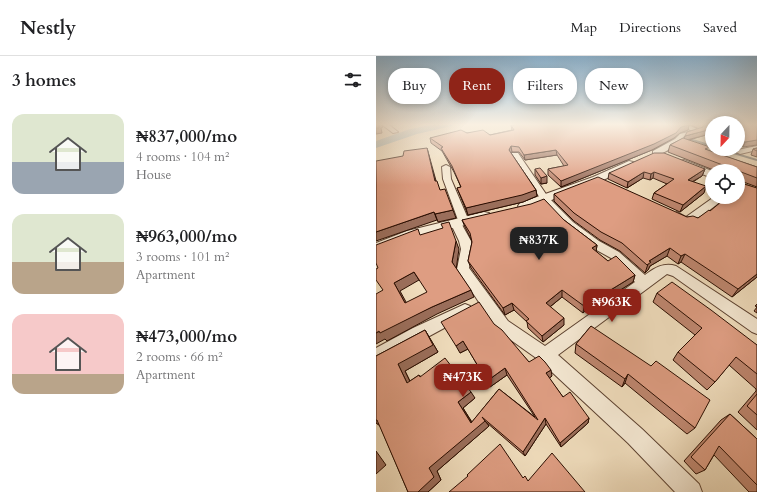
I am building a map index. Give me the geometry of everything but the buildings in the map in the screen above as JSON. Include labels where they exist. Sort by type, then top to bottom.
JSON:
[{"type":"street","points":[[516,209],[597,179],[646,157],[668,144]]},
{"type":"street","points":[[745,151],[757,148]]},
{"type":"street","points":[[515,155],[545,199],[578,232],[595,244],[615,255],[644,282]]},
{"type":"street","points":[[646,157],[665,155],[705,172]]},
{"type":"street","points":[[446,167],[447,179],[468,252],[463,264],[463,269],[484,301],[503,326],[545,355],[635,436],[691,492]]},
{"type":"street","points":[[597,179],[611,185]]},
{"type":"street","points":[[745,188],[757,193]]},
{"type":"street","points":[[665,210],[685,221],[710,204]]},
{"type":"street","points":[[376,248],[412,234],[493,214]]},
{"type":"street","points":[[545,355],[644,282],[660,271],[666,269],[671,269],[757,326]]},
{"type":"street","points":[[376,357],[419,333],[484,301]]},
{"type":"waterway","points":[[744,156],[757,160]]}]
